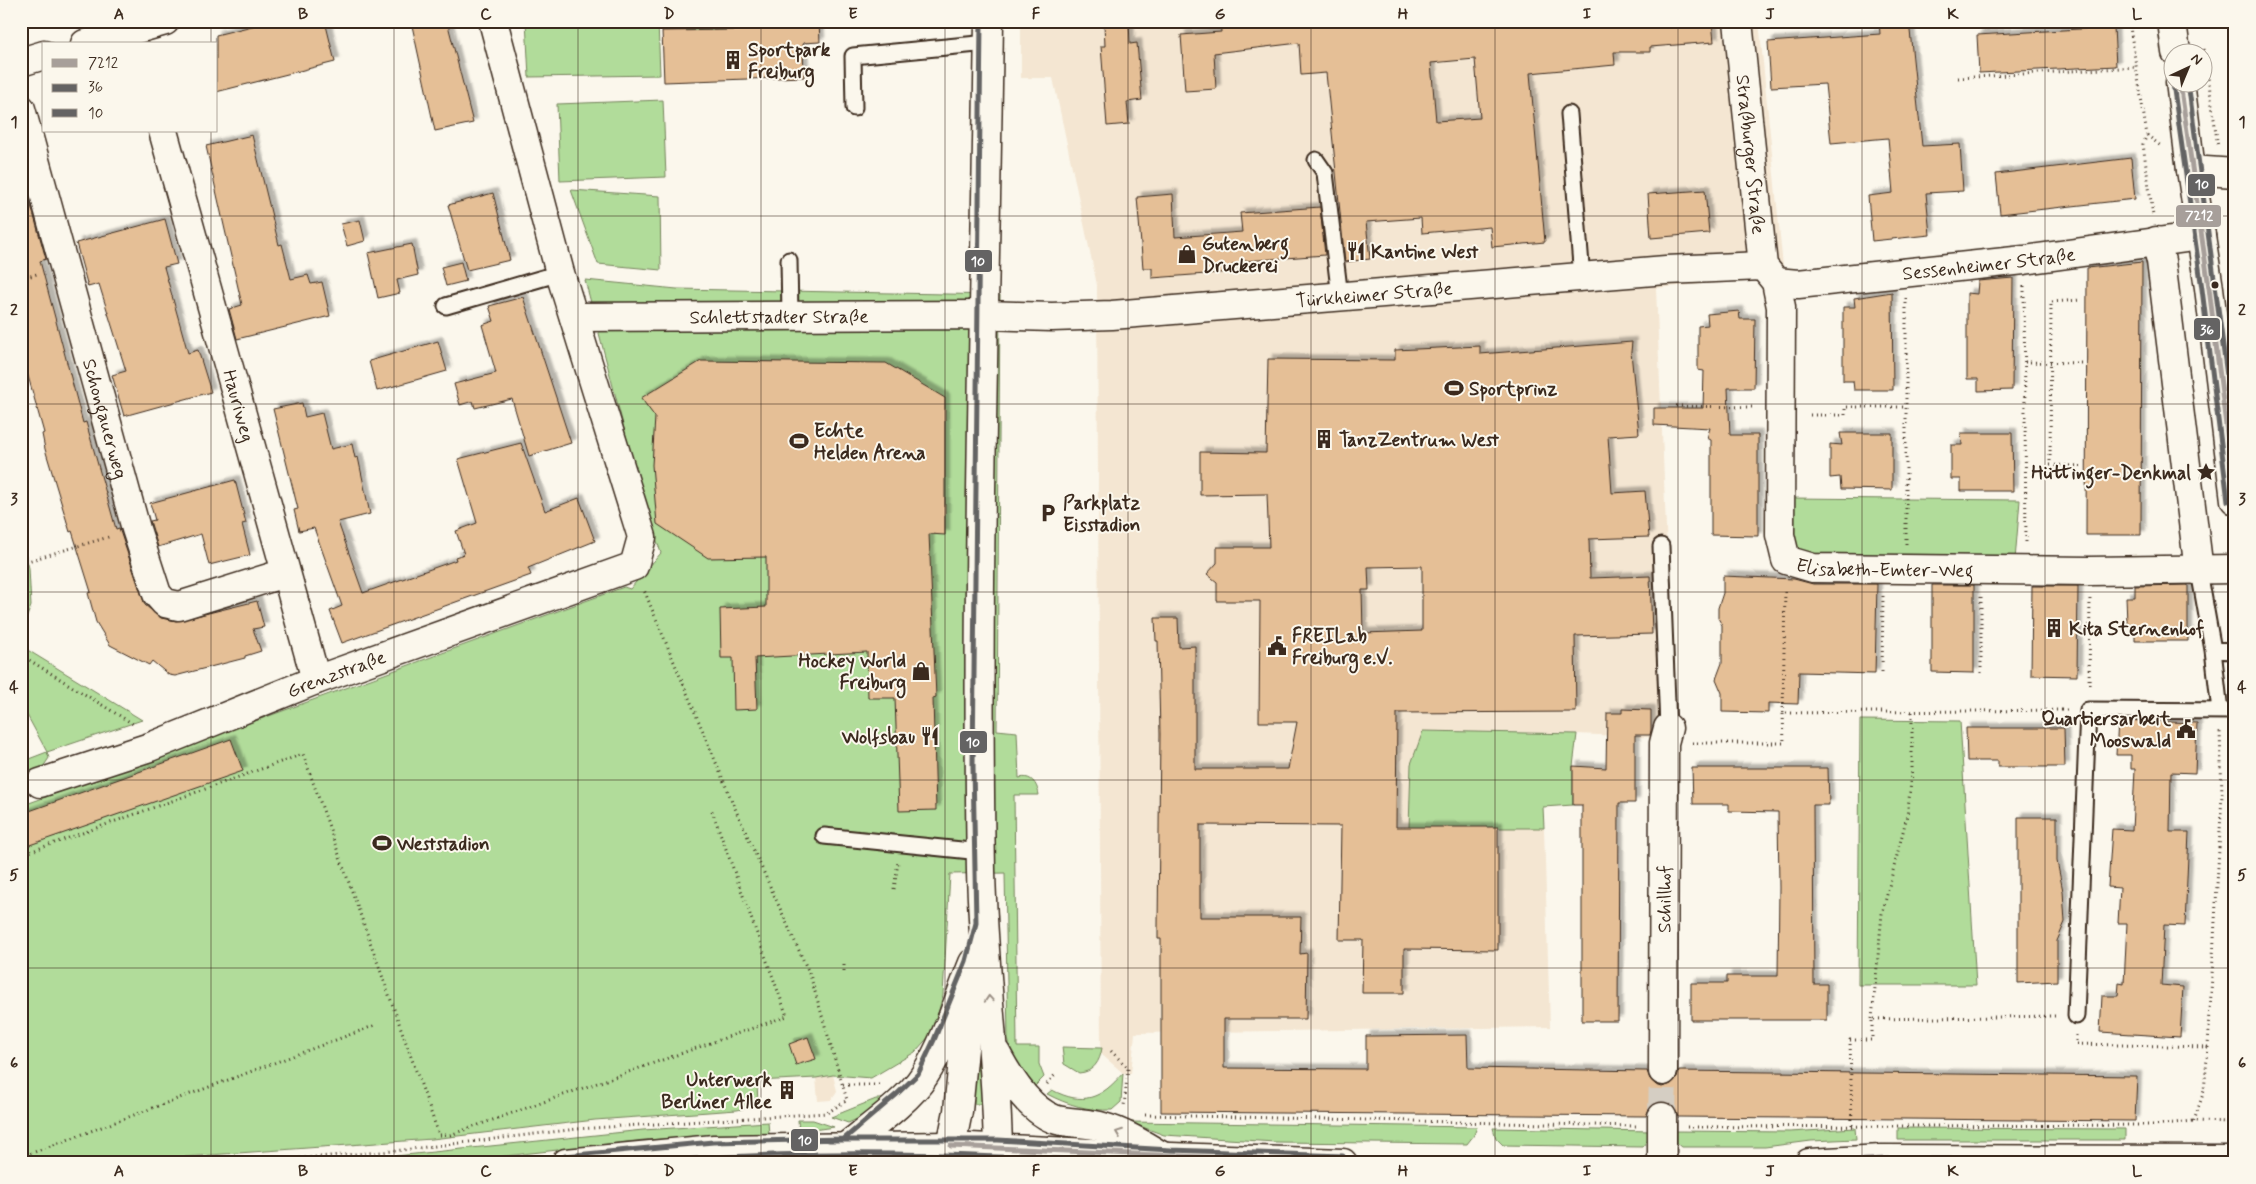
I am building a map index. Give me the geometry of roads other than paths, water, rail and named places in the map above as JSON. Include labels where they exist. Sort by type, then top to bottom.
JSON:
[{"type":"street","points":[[99,42],[137,37],[165,21]]},
{"type":"street","points":[[493,21],[560,274],[574,317]]},
{"type":"street","name":"Straßburger Straße","points":[[1738,21],[1769,274]]},
{"type":"street","points":[[2172,21],[2175,42]]},
{"type":"street","points":[[989,32],[980,756],[984,924],[999,1155]]},
{"type":"street","points":[[21,62],[42,56]]},
{"type":"street","points":[[2181,92],[2191,170],[2231,425],[2235,500]]},
{"type":"street","name":"Schongauerweg","points":[[21,109],[136,528],[157,594],[165,603],[180,606],[285,573]]},
{"type":"street","name":"Hauriweg","points":[[163,132],[316,680]]},
{"type":"street","points":[[2191,170],[2228,173]]},
{"type":"street","name":"Sessenheimer Straße","points":[[1769,274],[1798,284],[2024,260],[2201,236]]},
{"type":"street","points":[[2156,242],[2161,261],[2199,570]]},
{"type":"street","name":"Türkheimer Straße","points":[[984,315],[1052,317],[1112,315],[1666,270],[1769,274]]},
{"type":"street","name":"Elisabeth-Emter-Weg","points":[[1769,274],[1781,307],[1780,535],[1786,560],[1813,568],[2090,571],[2235,569]]},
{"type":"street","name":"Schlettstadter Straße","points":[[574,317],[984,315]]},
{"type":"street","name":"Grenzstraße","points":[[40,783],[150,747],[316,680],[634,566],[642,537],[574,317]]},
{"type":"street","name":"Schillhof","points":[[1662,1071],[1666,735]]},
{"type":"street","points":[[847,1146],[902,1100],[924,1078],[941,1043],[973,963],[984,924]]},
{"type":"street","points":[[950,1154],[958,1111],[973,963]]},
{"type":"street","points":[[993,1048],[1009,1079],[1032,1104],[1053,1119],[1103,1127],[1131,1138],[1162,1156]]},
{"type":"street","points":[[1662,1117],[1662,1163]]},
{"type":"street","points":[[566,1163],[714,1149],[847,1146],[950,1154],[1162,1156],[1343,1163]]},
{"type":"street","points":[[1809,1163],[1882,1159],[2232,1155]]},
{"type":"lane","points":[[854,108],[853,56],[989,32]]},
{"type":"lane","points":[[1569,114],[1582,278]]},
{"type":"lane","points":[[1316,160],[1325,173],[1340,297]]},
{"type":"lane","points":[[789,260],[790,315]]},
{"type":"lane","points":[[446,306],[560,274]]},
{"type":"lane","points":[[1662,546],[1666,735]]},
{"type":"lane","points":[[2076,1016],[2088,710],[2227,711],[2213,650],[2199,570]]},
{"type":"lane","points":[[2213,650],[2235,651]]},
{"type":"lane","points":[[824,836],[981,852]]},
{"type":"tunnel","points":[[1662,1117],[1663,1071]]},
{"type":"place","name":"Sportpark Freiburg","points":[[733,60]]},
{"type":"place","name":"Kantine West","points":[[1356,251]]},
{"type":"place","name":"Gutenberg Druckerei","points":[[1187,254]]},
{"type":"place","name":"Sportprinz","points":[[1454,388]]},
{"type":"place","name":"TanzZentrum West","points":[[1324,439]]},
{"type":"place","name":"Echte Helden Arena","points":[[799,441]]},
{"type":"place","name":"Hüttinger-Denkmal","points":[[2206,472]]},
{"type":"place","name":"Parkplatz Eisstadion","points":[[1048,513]]},
{"type":"place","name":"Kita Sternenhof","points":[[2054,628]]},
{"type":"place","name":"FREILab Freiburg e.V.","points":[[1277,646]]},
{"type":"place","name":"Hockey World Freiburg","points":[[921,671]]},
{"type":"place","name":"Quartiersarbeit Mooswald","points":[[2186,729]]},
{"type":"place","name":"Wolfsbau","points":[[930,736]]},
{"type":"place","name":"Weststadion","points":[[382,843]]},
{"type":"place","name":"Unterwerk Berliner Allee","points":[[787,1090]]}]
